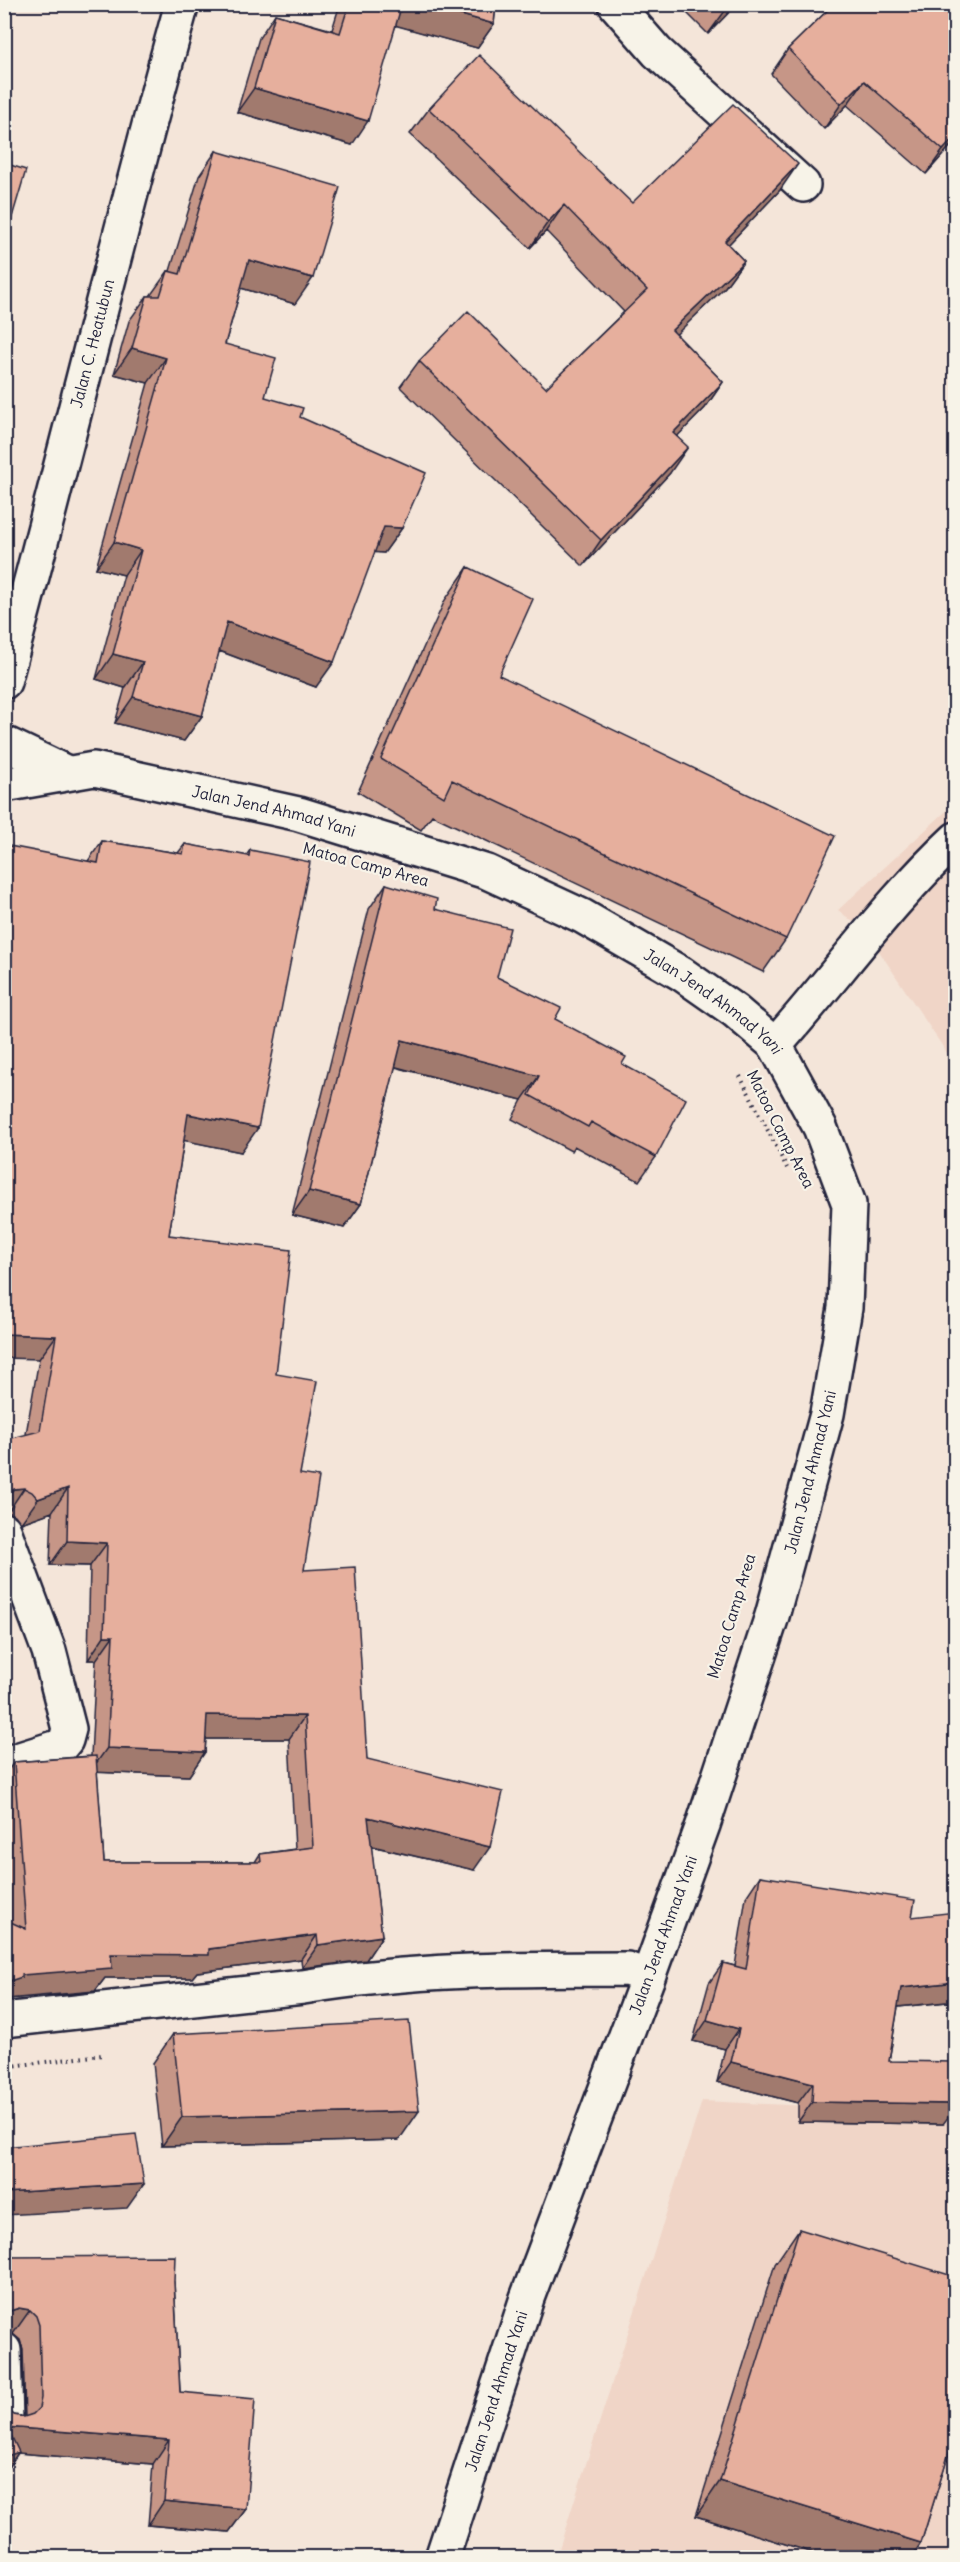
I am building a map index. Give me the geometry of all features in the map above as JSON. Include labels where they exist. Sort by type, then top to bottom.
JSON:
[{"type":"main road","name":"Jalan C. Heatubun","points":[[4,682],[42,542],[134,175],[182,4]]},
{"type":"main road","points":[[615,4],[657,52],[802,185]]},
{"type":"main road","points":[[4,743],[67,773]]},
{"type":"main road","name":"Jalan Jend Ahmad Yani","points":[[4,785],[94,769],[299,814],[487,872],[582,916],[682,974],[735,1011],[775,1045],[820,1127],[849,1204],[845,1308],[827,1414],[772,1616],[703,1825],[527,2298],[442,2558]]},
{"type":"main road","points":[[775,1045],[815,1000],[867,933],[956,839]]},
{"type":"main road","points":[[4,1530],[49,1651],[69,1730],[61,1746],[4,1764]]},
{"type":"main road","points":[[4,2020],[303,1987],[347,1979],[481,1969],[627,1969],[648,1977]]},
{"type":"main road","points":[[4,2350],[6,2422]]},
{"type":"path","name":"Matoa Camp Area","points":[[738,1073],[792,1178]]},
{"type":"shaded area","points":[[955,803],[955,1065],[867,933],[838,910]]},
{"type":"shaded area","points":[[702,2101],[856,2108],[955,2105],[955,2557],[556,2558]]},
{"type":"building","points":[[349,4],[402,4],[368,121],[254,88],[275,14],[340,33]]},
{"type":"building","points":[[422,4],[496,4],[494,24]]},
{"type":"building","points":[[718,4],[731,4],[725,11]]},
{"type":"building","points":[[834,4],[941,4],[952,16],[956,12],[956,136],[943,150],[864,81],[841,104],[788,49]]},
{"type":"building","points":[[479,55],[632,203],[733,104],[798,164],[725,241],[744,261],[672,330],[723,382],[673,433],[688,447],[601,540],[419,361],[468,311],[546,388],[647,290],[564,205],[548,222],[429,109]]},
{"type":"building","points":[[216,151],[340,187],[313,278],[249,260],[225,344],[276,358],[265,397],[303,408],[300,417],[426,473],[402,528],[384,527],[334,662],[227,622],[202,716],[133,697],[143,662],[113,654],[141,550],[114,542],[166,358],[132,348],[147,296],[160,296],[168,271],[180,274]]},
{"type":"building","points":[[4,163],[26,170],[5,241],[4,241]]},
{"type":"building","points":[[468,567],[533,599],[499,675],[835,836],[786,939],[452,780],[444,797],[381,759]]},
{"type":"building","points":[[102,841],[183,854],[185,844],[249,856],[250,850],[310,862],[258,1128],[188,1114],[169,1235],[291,1250],[276,1374],[317,1381],[300,1474],[319,1477],[304,1570],[355,1567],[367,1759],[503,1792],[490,1847],[368,1817],[382,1936],[318,1945],[317,1935],[209,1949],[209,1955],[111,1954],[112,1968],[22,1975],[4,1987],[4,1919],[26,1929],[14,1762],[96,1756],[104,1862],[261,1862],[260,1854],[313,1847],[305,1716],[207,1715],[205,1752],[107,1748],[113,1636],[104,1636],[107,1543],[67,1541],[68,1488],[38,1499],[24,1488],[14,1489],[4,1498],[4,1440],[40,1431],[56,1336],[4,1334],[4,845],[98,863]]},
{"type":"building","points":[[386,884],[437,899],[435,909],[510,928],[497,977],[561,1008],[555,1019],[626,1057],[622,1064],[686,1099],[656,1157],[591,1122],[588,1127],[529,1095],[539,1076],[402,1040],[361,1204],[309,1191]]},
{"type":"building","points":[[760,1876],[915,1900],[912,1917],[956,1912],[956,1982],[901,1988],[889,2061],[956,2062],[956,2104],[812,2102],[813,2083],[731,2062],[739,2029],[707,2020],[723,1963],[746,1969]]},
{"type":"building","points":[[409,2021],[419,2111],[182,2117],[173,2034]]},
{"type":"building","points":[[136,2134],[144,2184],[4,2193],[4,2147]]},
{"type":"building","points":[[799,2229],[956,2277],[956,2430],[921,2543],[720,2481]]},
{"type":"building","points":[[175,2256],[174,2282],[180,2392],[255,2399],[246,2509],[164,2501],[169,2440],[7,2427],[19,2452],[4,2457],[4,2402],[7,2409],[14,2415],[24,2417],[33,2414],[39,2408],[41,2398],[39,2325],[36,2316],[30,2310],[19,2308],[10,2311],[4,2317],[4,2257]]}]
